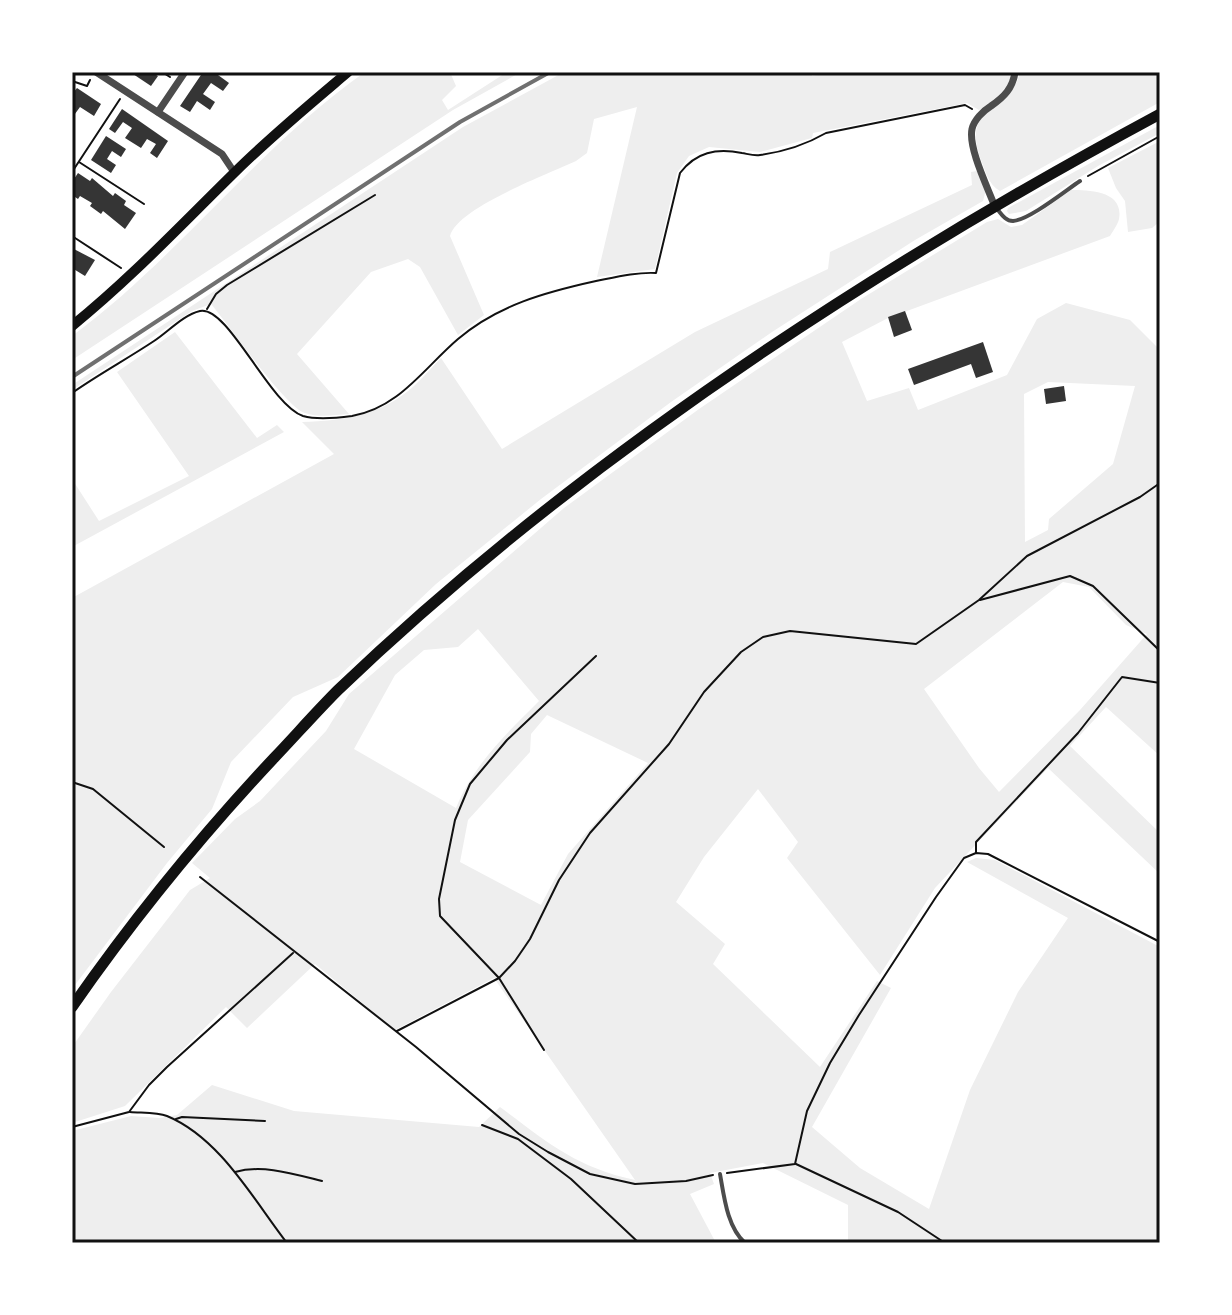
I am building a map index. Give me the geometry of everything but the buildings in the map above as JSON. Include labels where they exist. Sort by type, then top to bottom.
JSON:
[{"type":"main road","points":[[72,326],[133,275],[287,123],[348,72]]},
{"type":"main road","points":[[72,1007],[124,932],[226,810],[336,692],[409,626],[587,479],[754,359],[995,207],[1160,114]]},
{"type":"street","points":[[96,72],[222,154],[234,172]]},
{"type":"street","points":[[158,112],[185,72]]},
{"type":"street","points":[[995,207],[972,141],[972,129],[981,114],[1007,93],[1015,72]]},
{"type":"lane","points":[[995,207],[1006,219],[1013,221],[1080,181]]},
{"type":"lane","points":[[720,1174],[725,1202],[738,1236],[745,1243]]},
{"type":"path","points":[[72,81],[87,86],[96,72]]},
{"type":"path","points":[[72,172],[125,91]]},
{"type":"path","points":[[72,393],[191,315],[207,310],[216,314],[270,386],[294,412],[306,417],[354,415],[370,411],[400,395],[459,338],[512,304],[590,282],[645,272],[656,273],[680,173],[689,161],[704,153],[720,151],[757,156],[812,141],[826,133],[965,105],[981,114]]},
{"type":"path","points":[[1080,181],[1160,136]]},
{"type":"path","points":[[79,162],[144,204]]},
{"type":"path","points":[[207,310],[213,298],[227,285],[375,195]]},
{"type":"path","points":[[72,236],[133,275]]},
{"type":"path","points":[[395,1033],[499,978],[515,961],[530,939],[559,880],[590,833],[669,744],[704,692],[741,652],[763,637],[790,631],[916,644],[979,600],[1027,556],[1140,497],[1160,483]]},
{"type":"path","points":[[979,600],[1070,576],[1093,586],[1160,651]]},
{"type":"path","points":[[544,1050],[499,978],[440,916],[439,899],[455,820],[470,784],[507,740],[596,656]]},
{"type":"path","points":[[976,853],[976,842],[1078,733],[1122,677],[1160,683]]},
{"type":"path","points":[[72,782],[93,789],[164,847]]},
{"type":"path","points":[[795,1164],[807,1111],[830,1063],[964,858],[976,853],[988,854],[1160,942]]},
{"type":"path","points":[[200,877],[519,1134],[590,1174],[635,1184],[686,1181],[795,1164],[898,1212],[945,1243]]},
{"type":"path","points":[[129,1112],[167,1067],[294,953]]},
{"type":"path","points":[[72,1127],[129,1112],[164,1114],[196,1130],[234,1173],[287,1243]]},
{"type":"path","points":[[175,1120],[182,1117],[265,1121]]},
{"type":"path","points":[[482,1125],[518,1139],[571,1179],[639,1243]]},
{"type":"path","points":[[518,1139],[519,1134]]},
{"type":"path","points":[[234,1173],[250,1168],[287,1172],[322,1181]]},
{"type":"shaded area","points":[[365,72],[450,72],[456,86],[442,100],[448,110],[507,72],[521,72],[453,110],[72,360],[72,336],[147,273],[289,134]]},
{"type":"shaded area","points":[[564,72],[812,72],[812,76],[837,72],[1013,72],[1004,89],[979,110],[967,103],[813,133],[812,138],[760,152],[709,147],[689,156],[677,173],[655,269],[597,277],[637,107],[594,119],[587,153],[486,203],[456,225],[450,236],[484,315],[458,335],[420,267],[408,259],[371,272],[297,354],[349,414],[316,415],[296,407],[271,381],[211,304],[192,311],[72,390],[72,385],[463,127]]},
{"type":"shaded area","points":[[1020,72],[1160,72],[1160,102],[1000,191],[990,181],[981,160],[976,141],[977,128],[981,119],[1014,87]]},
{"type":"shaded area","points":[[1160,125],[1160,133],[1098,166],[1026,211],[1009,214],[1007,211],[1008,208]]},
{"type":"shaded area","points":[[1160,141],[1160,221],[1152,228],[1128,232],[1125,201],[1108,168]]},
{"type":"shaded area","points":[[977,171],[986,190],[983,201],[915,240],[772,332],[671,402],[541,499],[436,584],[338,677],[293,697],[231,762],[212,809],[72,989],[72,598],[334,454],[302,422],[347,418],[376,410],[402,396],[441,358],[502,449],[695,332],[828,269],[830,252],[972,185],[971,172]]},
{"type":"shaded area","points":[[1071,190],[1104,194],[1116,203],[1119,210],[1118,221],[1110,236],[888,318],[842,342],[867,401],[909,388],[918,410],[1007,375],[1037,319],[1066,303],[1130,320],[1160,350],[1160,756],[1106,707],[1070,746],[1160,833],[1160,874],[1048,768],[935,888],[880,975],[787,858],[798,842],[758,789],[704,857],[676,902],[725,944],[713,964],[820,1067],[877,981],[891,988],[812,1127],[860,1168],[929,1209],[970,1090],[1018,992],[1068,918],[967,862],[976,858],[995,860],[1160,947],[1160,1243],[848,1243],[848,1205],[763,1163],[710,1173],[714,1184],[690,1194],[716,1243],[72,1243],[72,1131],[131,1116],[160,1118],[177,1115],[212,1085],[294,1111],[479,1127],[500,1107],[578,1160],[635,1180],[494,978],[395,1030],[315,964],[247,1028],[226,1007],[125,1106],[72,1123],[72,1047],[190,890],[210,878],[192,863],[235,819],[260,801],[326,731],[349,694],[564,508],[699,409],[861,299],[987,222],[998,219],[1011,227],[1022,225]],"holes":[[[1048,382],[1135,386],[1113,464],[1049,519],[1048,530],[1025,542],[1024,394]],[[1063,582],[1089,587],[1126,625],[1147,634],[1080,710],[999,792],[924,689]],[[478,629],[539,701],[481,764],[456,808],[354,749],[395,675],[424,650],[458,647]],[[547,715],[648,763],[568,854],[541,905],[460,862],[468,820],[530,752],[531,734]]]},
{"type":"shaded area","points":[[175,332],[257,438],[277,425],[284,432],[72,547],[72,479],[99,521],[189,476],[117,372]]},
{"type":"railway","points":[[72,377],[460,122],[550,72]]}]
